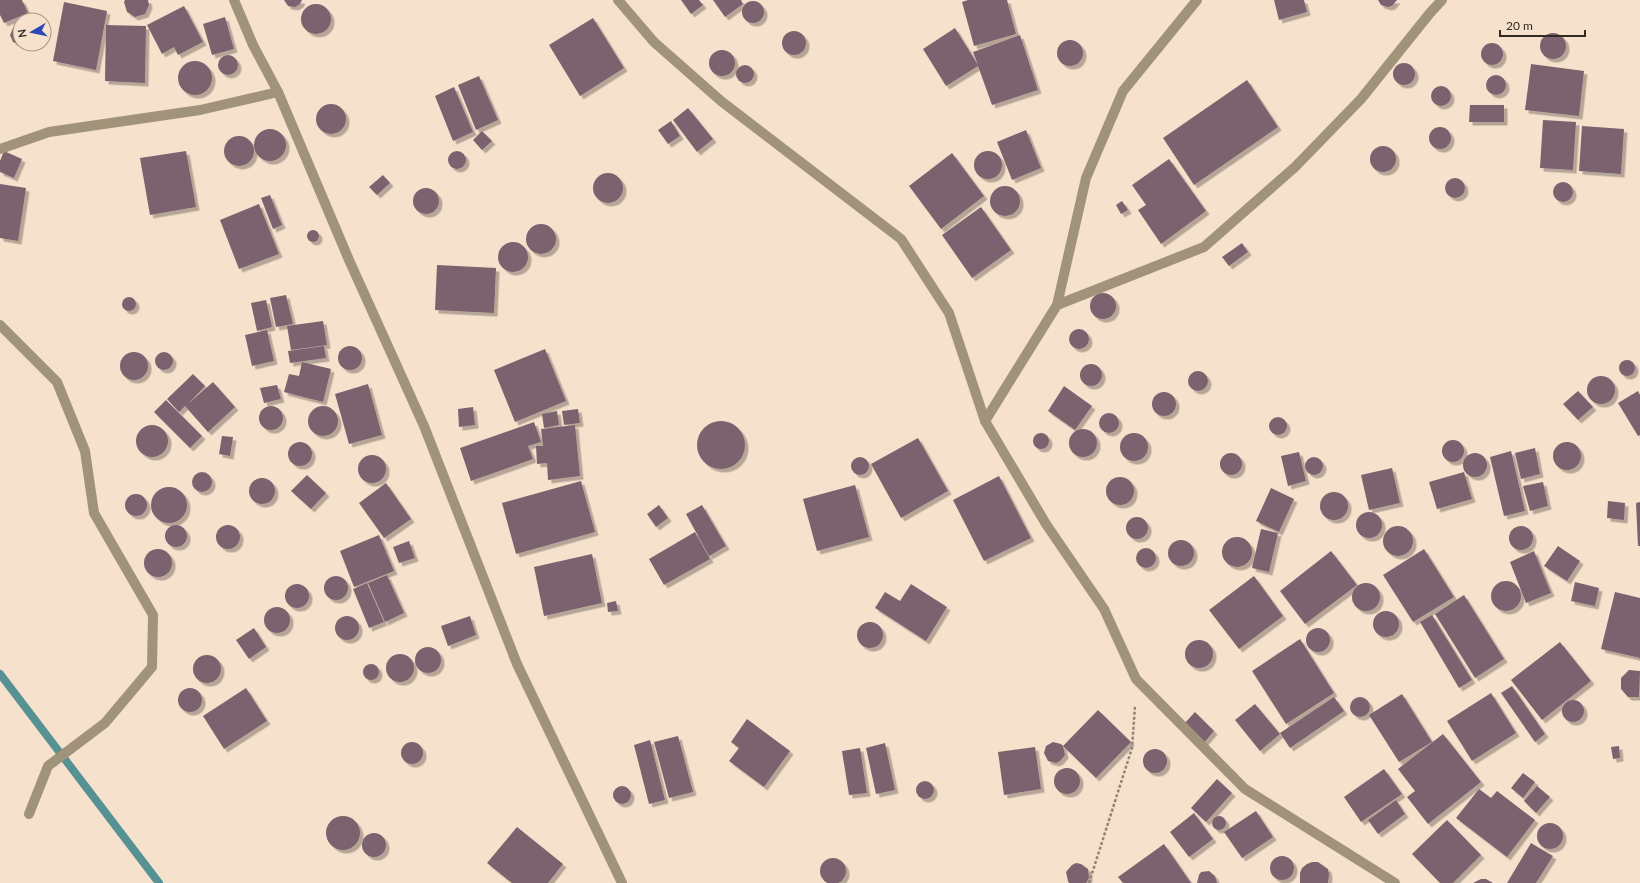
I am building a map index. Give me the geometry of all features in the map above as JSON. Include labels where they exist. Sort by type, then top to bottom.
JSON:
[{"type":"street","points":[[234,0],[253,45],[278,92],[349,260],[424,426],[517,664],[622,883]]},
{"type":"street","points":[[618,0],[654,42],[721,101],[901,239],[949,314],[985,420],[1046,524],[1104,609],[1136,680],[1246,790],[1395,883]]},
{"type":"street","points":[[985,420],[1057,305],[1086,178],[1122,91],[1198,0]]},
{"type":"street","points":[[1057,305],[1204,247],[1295,167],[1312,150],[1361,99],[1442,0]]},
{"type":"street","points":[[0,149],[48,132],[200,110],[278,92]]},
{"type":"street","points":[[0,325],[57,382],[85,451],[94,514],[153,615],[152,667],[105,723],[48,766],[29,814]]},
{"type":"path","points":[[1089,883],[1132,748],[1136,680]]},
{"type":"building","points":[[0,0],[22,0],[28,12],[12,12],[12,20],[4,23],[0,15]]},
{"type":"building","points":[[125,0],[148,0],[149,5],[145,14],[135,17],[127,12],[124,2]]},
{"type":"building","points":[[284,0],[302,0],[300,4],[295,7],[288,6]]},
{"type":"building","points":[[681,0],[699,0],[703,5],[691,14]]},
{"type":"building","points":[[713,0],[741,0],[743,4],[725,17]]},
{"type":"building","points":[[968,0],[1007,0],[1016,34],[974,46],[962,2]]},
{"type":"building","points":[[1274,0],[1304,0],[1307,12],[1279,20]]},
{"type":"building","points":[[1378,0],[1397,0],[1392,6],[1388,7],[1381,5]]},
{"type":"building","points":[[753,1],[757,2],[763,8],[763,16],[757,22],[753,23],[749,22],[743,16],[742,12],[743,8],[749,2]]},
{"type":"building","points":[[64,2],[107,11],[96,70],[53,61]]},
{"type":"building","points":[[316,4],[322,5],[330,13],[330,25],[322,33],[316,34],[310,33],[302,25],[301,19],[302,13],[310,5]]},
{"type":"building","points":[[184,6],[203,42],[178,55],[174,47],[162,54],[147,25]]},
{"type":"building","points":[[225,17],[234,49],[212,55],[203,24]]},
{"type":"building","points":[[593,18],[624,68],[580,96],[549,45]]},
{"type":"building","points":[[106,25],[146,26],[145,83],[105,81]]},
{"type":"building","points":[[955,28],[978,65],[973,52],[1020,35],[1038,90],[992,105],[978,66],[946,86],[923,49]]},
{"type":"building","points":[[794,31],[802,35],[806,43],[802,51],[794,55],[786,51],[782,43],[786,35]]},
{"type":"building","points":[[1553,33],[1562,37],[1566,46],[1562,55],[1553,59],[1544,55],[1540,46],[1544,37]]},
{"type":"building","points":[[1070,40],[1079,44],[1083,53],[1079,62],[1070,66],[1061,62],[1057,53],[1061,44]]},
{"type":"building","points":[[1492,43],[1500,46],[1503,54],[1500,62],[1492,65],[1484,62],[1481,54],[1484,46]]},
{"type":"building","points":[[722,50],[731,54],[735,63],[731,72],[722,76],[713,72],[709,63],[713,54]]},
{"type":"building","points":[[228,55],[235,58],[238,65],[235,72],[228,75],[221,72],[218,65],[221,58]]},
{"type":"building","points":[[198,61],[207,66],[211,71],[211,85],[207,90],[202,94],[192,95],[188,94],[179,85],[178,75],[179,71],[188,62]]},
{"type":"building","points":[[1404,63],[1412,66],[1415,74],[1412,82],[1404,85],[1396,82],[1393,74],[1396,66]]},
{"type":"building","points":[[1531,64],[1584,71],[1579,116],[1525,110]]},
{"type":"building","points":[[741,65],[749,65],[754,70],[752,81],[749,83],[741,83],[736,78],[736,70]]},
{"type":"building","points":[[1496,75],[1503,78],[1506,85],[1503,92],[1496,95],[1489,92],[1486,85],[1489,78]]},
{"type":"building","points":[[479,76],[498,120],[476,130],[458,85]]},
{"type":"building","points":[[1247,80],[1278,127],[1194,185],[1163,138]]},
{"type":"building","points":[[1441,86],[1448,89],[1451,96],[1448,103],[1441,106],[1434,103],[1431,96],[1434,89]]},
{"type":"building","points":[[454,87],[473,132],[453,141],[435,96]]},
{"type":"building","points":[[331,104],[342,108],[346,119],[342,130],[331,134],[320,130],[316,119],[320,108]]},
{"type":"building","points":[[1470,105],[1504,105],[1504,122],[1469,122]]},
{"type":"building","points":[[688,108],[713,139],[697,152],[673,120]]},
{"type":"building","points":[[1543,120],[1576,122],[1573,170],[1540,168]]},
{"type":"building","points":[[671,121],[680,136],[668,144],[658,130]]},
{"type":"building","points":[[1582,126],[1624,129],[1621,174],[1579,171]]},
{"type":"building","points":[[1440,127],[1448,130],[1451,138],[1448,146],[1440,149],[1432,146],[1429,138],[1432,130]]},
{"type":"building","points":[[267,129],[273,129],[283,136],[286,145],[285,151],[279,158],[273,161],[267,161],[257,154],[254,148],[254,142],[261,132]]},
{"type":"building","points":[[1026,130],[1041,168],[1012,180],[997,142]]},
{"type":"building","points":[[482,131],[492,141],[482,150],[473,140]]},
{"type":"building","points":[[239,136],[250,140],[254,151],[250,162],[239,166],[228,162],[224,151],[228,140]]},
{"type":"building","points":[[1383,146],[1392,150],[1396,159],[1392,168],[1383,172],[1374,168],[1370,159],[1374,150]]},
{"type":"building","points":[[4,151],[22,159],[14,178],[0,172],[0,161]]},
{"type":"building","points":[[186,151],[196,207],[150,215],[140,158]]},
{"type":"building","points":[[457,151],[463,154],[466,160],[463,166],[457,169],[451,166],[448,160],[451,154]]},
{"type":"building","points":[[988,151],[998,155],[1002,165],[998,175],[988,179],[978,175],[974,165],[978,155]]},
{"type":"building","points":[[952,153],[984,196],[941,229],[909,186]]},
{"type":"building","points":[[1169,159],[1206,211],[1161,244],[1138,210],[1146,205],[1132,185]]},
{"type":"building","points":[[608,173],[619,177],[623,188],[619,199],[608,203],[597,199],[593,188],[597,177]]},
{"type":"building","points":[[383,175],[390,183],[377,195],[369,187]]},
{"type":"building","points":[[1455,178],[1462,181],[1465,188],[1462,195],[1455,198],[1448,195],[1445,188],[1448,181]]},
{"type":"building","points":[[1563,182],[1570,185],[1573,192],[1570,199],[1563,202],[1556,199],[1553,192],[1556,185]]},
{"type":"building","points":[[0,184],[26,188],[18,241],[0,238]]},
{"type":"building","points":[[1005,186],[1011,187],[1019,195],[1019,207],[1011,215],[1005,216],[999,215],[991,207],[990,201],[991,195],[999,187]]},
{"type":"building","points":[[426,188],[435,192],[439,201],[435,210],[426,214],[417,210],[413,201],[417,192]]},
{"type":"building","points":[[270,195],[282,225],[273,229],[261,198]]},
{"type":"building","points":[[1122,201],[1128,210],[1121,214],[1116,205]]},
{"type":"building","points":[[259,204],[279,254],[239,269],[220,220]]},
{"type":"building","points":[[981,207],[1011,250],[972,278],[942,235]]},
{"type":"building","points":[[541,224],[552,228],[556,239],[552,250],[541,254],[530,250],[526,239],[530,228]]},
{"type":"building","points":[[311,230],[315,230],[319,236],[315,242],[311,242],[307,238],[307,234]]},
{"type":"building","points":[[513,242],[524,246],[528,257],[524,268],[513,272],[502,268],[498,257],[502,246]]},
{"type":"building","points":[[1242,243],[1248,252],[1229,266],[1222,257]]},
{"type":"building","points":[[437,265],[496,268],[494,313],[435,310]]},
{"type":"building","points":[[1103,293],[1112,297],[1116,306],[1112,315],[1103,319],[1094,315],[1090,306],[1094,297]]},
{"type":"building","points":[[286,295],[293,324],[276,327],[270,298]]},
{"type":"building","points":[[126,297],[132,297],[136,301],[136,307],[132,311],[126,311],[122,307],[122,301]]},
{"type":"building","points":[[266,300],[272,327],[257,331],[251,303]]},
{"type":"building","points":[[323,321],[327,345],[291,350],[287,326]]},
{"type":"building","points":[[1075,329],[1083,329],[1089,335],[1089,343],[1083,349],[1075,349],[1069,343],[1069,335]]},
{"type":"building","points":[[267,330],[274,361],[252,366],[245,335]]},
{"type":"building","points":[[324,346],[326,358],[290,363],[288,351]]},
{"type":"building","points":[[350,346],[358,350],[362,358],[358,366],[350,370],[342,366],[338,358],[342,350]]},
{"type":"building","points":[[545,349],[566,401],[515,422],[494,370]]},
{"type":"building","points":[[134,352],[144,356],[148,366],[144,376],[134,380],[124,376],[120,366],[124,356]]},
{"type":"building","points":[[164,352],[170,355],[173,361],[170,367],[164,370],[158,367],[155,361],[158,355]]},
{"type":"building","points":[[1624,360],[1630,360],[1635,365],[1633,374],[1630,376],[1624,376],[1619,371],[1619,365]]},
{"type":"building","points":[[302,362],[331,369],[323,402],[284,392],[289,374],[299,376]]},
{"type":"building","points":[[1091,364],[1099,367],[1102,375],[1099,383],[1091,386],[1083,383],[1080,375],[1083,367]]},
{"type":"building","points":[[1198,371],[1205,374],[1208,381],[1205,388],[1198,391],[1191,388],[1188,381],[1191,374]]},
{"type":"building","points":[[193,374],[205,386],[188,404],[213,382],[235,407],[208,432],[185,406],[179,412],[167,399]]},
{"type":"building","points":[[1601,376],[1611,380],[1615,390],[1611,400],[1601,404],[1591,400],[1587,390],[1591,380]]},
{"type":"building","points":[[368,384],[382,435],[349,444],[335,394]]},
{"type":"building","points":[[277,385],[281,399],[264,403],[260,388]]},
{"type":"building","points":[[1064,386],[1092,406],[1075,430],[1048,411]]},
{"type":"building","points":[[1578,391],[1593,407],[1578,420],[1563,404]]},
{"type":"building","points":[[1638,391],[1640,395],[1640,435],[1638,436],[1618,403]]},
{"type":"building","points":[[1164,392],[1169,393],[1175,399],[1175,409],[1169,415],[1164,416],[1159,415],[1153,409],[1152,404],[1153,399],[1159,393]]},
{"type":"building","points":[[166,400],[202,436],[190,448],[154,412]]},
{"type":"building","points":[[271,406],[280,409],[283,418],[280,427],[271,430],[262,427],[259,418],[262,409]]},
{"type":"building","points":[[323,406],[333,411],[338,421],[333,431],[323,436],[313,431],[308,421],[313,411]]},
{"type":"building","points":[[473,407],[475,425],[459,427],[458,409]]},
{"type":"building","points":[[578,409],[580,423],[564,425],[562,411]]},
{"type":"building","points":[[557,411],[559,425],[544,428],[542,414]]},
{"type":"building","points":[[1109,413],[1116,416],[1119,423],[1116,430],[1109,433],[1102,430],[1099,423],[1102,416]]},
{"type":"building","points":[[1274,417],[1282,417],[1287,422],[1285,433],[1282,435],[1274,435],[1269,430],[1269,422]]},
{"type":"building","points":[[721,421],[730,423],[738,428],[743,436],[745,445],[743,454],[738,462],[730,467],[721,469],[712,467],[704,462],[699,454],[697,445],[699,436],[704,428],[712,423]]},
{"type":"building","points":[[534,422],[541,442],[528,446],[533,459],[471,481],[460,448]]},
{"type":"building","points":[[149,425],[155,425],[165,432],[168,441],[167,447],[161,454],[155,457],[149,457],[139,450],[136,444],[136,438],[143,428]]},
{"type":"building","points":[[575,425],[580,476],[548,480],[547,463],[537,464],[536,446],[543,446],[541,429]]},
{"type":"building","points":[[1083,429],[1093,433],[1097,443],[1093,453],[1083,457],[1073,453],[1069,443],[1073,433]]},
{"type":"building","points":[[1038,433],[1044,433],[1049,438],[1047,447],[1044,449],[1038,449],[1033,444],[1033,438]]},
{"type":"building","points":[[1134,433],[1144,437],[1148,447],[1144,457],[1134,461],[1124,457],[1120,447],[1124,437]]},
{"type":"building","points":[[222,436],[233,437],[230,456],[219,454]]},
{"type":"building","points":[[918,438],[948,491],[901,518],[871,464]]},
{"type":"building","points":[[1453,440],[1461,443],[1464,451],[1461,459],[1453,462],[1445,459],[1442,451],[1445,443]]},
{"type":"building","points":[[295,442],[305,442],[312,449],[312,459],[305,466],[295,466],[288,459],[288,449]]},
{"type":"building","points":[[1567,442],[1577,446],[1581,456],[1577,466],[1567,470],[1557,466],[1553,456],[1557,446]]},
{"type":"building","points":[[1535,448],[1540,474],[1521,479],[1515,453]]},
{"type":"building","points":[[1511,451],[1525,511],[1504,516],[1490,457]]},
{"type":"building","points":[[1299,452],[1306,481],[1288,486],[1281,456]]},
{"type":"building","points":[[1231,453],[1239,456],[1242,464],[1239,472],[1231,475],[1223,472],[1220,464],[1223,456]]},
{"type":"building","points":[[1475,453],[1483,457],[1487,465],[1483,473],[1475,477],[1467,473],[1463,465],[1467,457]]},
{"type":"building","points":[[372,455],[378,456],[382,459],[385,463],[385,475],[382,479],[378,482],[372,483],[366,482],[362,479],[359,475],[358,469],[359,463],[362,459],[366,456]]},
{"type":"building","points":[[856,457],[864,457],[869,462],[867,473],[864,475],[856,475],[851,470],[851,462]]},
{"type":"building","points":[[1314,457],[1320,460],[1323,466],[1320,472],[1314,475],[1308,472],[1305,466],[1308,460]]},
{"type":"building","points":[[1392,468],[1400,503],[1369,510],[1361,475]]},
{"type":"building","points":[[202,472],[209,475],[212,482],[209,489],[202,492],[195,489],[192,482],[195,475]]},
{"type":"building","points":[[1464,472],[1472,499],[1437,509],[1429,482]]},
{"type":"building","points":[[307,475],[326,493],[311,509],[291,491]]},
{"type":"building","points":[[999,476],[1031,538],[984,561],[953,500]]},
{"type":"building","points":[[1120,477],[1130,481],[1134,491],[1130,501],[1120,505],[1110,501],[1106,491],[1110,481]]},
{"type":"building","points":[[262,478],[271,482],[275,491],[271,500],[262,504],[253,500],[249,491],[253,482]]},
{"type":"building","points":[[581,481],[595,532],[516,554],[502,503]]},
{"type":"building","points":[[1543,482],[1548,506],[1530,511],[1523,486]]},
{"type":"building","points":[[386,483],[411,519],[384,538],[359,503]]},
{"type":"building","points":[[855,485],[869,537],[817,551],[803,499]]},
{"type":"building","points":[[173,487],[182,492],[186,498],[186,512],[182,518],[173,523],[165,523],[156,518],[152,512],[151,501],[156,492],[162,488]]},
{"type":"building","points":[[1271,488],[1294,499],[1279,532],[1256,521]]},
{"type":"building","points":[[1334,492],[1344,496],[1348,506],[1344,516],[1334,520],[1324,516],[1320,506],[1324,496]]},
{"type":"building","points":[[136,494],[144,497],[147,505],[144,513],[136,516],[128,513],[125,505],[128,497]]},
{"type":"building","points":[[1608,501],[1625,503],[1624,520],[1607,518]]},
{"type":"building","points":[[1640,502],[1640,546],[1638,546],[1636,503]]},
{"type":"building","points":[[659,505],[668,518],[656,527],[647,514]]},
{"type":"building","points":[[702,505],[726,546],[709,556],[686,514]]},
{"type":"building","points":[[1369,512],[1378,516],[1382,525],[1378,534],[1369,538],[1360,534],[1356,525],[1360,516]]},
{"type":"building","points":[[1137,517],[1145,520],[1148,528],[1145,536],[1137,539],[1129,536],[1126,528],[1129,520]]},
{"type":"building","points":[[172,525],[180,525],[187,532],[187,540],[180,547],[172,547],[165,540],[165,532]]},
{"type":"building","points":[[228,525],[237,528],[240,537],[237,546],[228,549],[219,546],[216,537],[219,528]]},
{"type":"building","points":[[1398,526],[1404,527],[1412,535],[1412,547],[1404,555],[1398,556],[1392,555],[1384,547],[1383,541],[1384,535],[1392,527]]},
{"type":"building","points":[[1521,526],[1529,530],[1533,538],[1529,546],[1521,550],[1513,546],[1509,538],[1513,530]]},
{"type":"building","points":[[1261,529],[1278,533],[1269,572],[1252,568]]},
{"type":"building","points":[[695,532],[710,559],[664,585],[649,559]]},
{"type":"building","points":[[379,535],[394,571],[354,587],[340,551]]},
{"type":"building","points":[[1237,537],[1243,538],[1251,546],[1251,558],[1243,566],[1237,567],[1231,566],[1223,558],[1222,552],[1223,546],[1231,538]]},
{"type":"building","points":[[1181,540],[1190,544],[1194,553],[1190,562],[1181,566],[1172,562],[1168,553],[1172,544]]},
{"type":"building","points":[[409,541],[415,558],[399,563],[393,547]]},
{"type":"building","points":[[1558,546],[1580,561],[1567,581],[1544,566]]},
{"type":"building","points":[[1146,548],[1153,551],[1156,558],[1153,565],[1146,568],[1139,565],[1136,558],[1139,551]]},
{"type":"building","points":[[158,549],[168,553],[172,563],[168,573],[158,577],[148,573],[144,563],[148,553]]},
{"type":"building","points":[[1424,549],[1454,597],[1413,622],[1383,575]]},
{"type":"building","points":[[1331,551],[1357,585],[1305,624],[1280,591]]},
{"type":"building","points":[[1534,551],[1551,593],[1526,603],[1510,562]]},
{"type":"building","points":[[592,554],[602,603],[544,616],[534,567]]},
{"type":"building","points":[[387,575],[404,613],[385,622],[368,583]]},
{"type":"building","points":[[336,576],[345,579],[348,588],[345,597],[336,600],[327,597],[324,588],[327,579]]},
{"type":"building","points":[[1254,576],[1283,616],[1239,649],[1209,610]]},
{"type":"building","points":[[1506,581],[1517,585],[1521,596],[1517,607],[1506,611],[1495,607],[1491,596],[1495,585]]},
{"type":"building","points":[[1575,582],[1599,588],[1595,606],[1571,601]]},
{"type":"building","points":[[367,583],[384,622],[369,628],[353,589]]},
{"type":"building","points":[[1366,583],[1376,587],[1380,597],[1376,607],[1366,611],[1356,607],[1352,597],[1356,587]]},
{"type":"building","points":[[297,584],[302,585],[308,591],[308,601],[302,607],[297,608],[292,607],[286,601],[285,596],[286,591],[292,585]]},
{"type":"building","points":[[911,584],[947,607],[926,641],[875,608],[885,592],[900,601]]},
{"type":"building","points":[[1615,592],[1640,598],[1640,658],[1601,649]]},
{"type":"building","points":[[1464,595],[1504,659],[1475,678],[1435,614]]},
{"type":"building","points":[[616,601],[618,611],[608,612],[607,603]]},
{"type":"building","points":[[277,607],[287,610],[290,620],[287,630],[277,633],[267,630],[264,620],[267,610]]},
{"type":"building","points":[[1386,611],[1395,615],[1399,624],[1395,633],[1386,637],[1377,633],[1373,624],[1377,615]]},
{"type":"building","points":[[1432,615],[1472,680],[1459,688],[1420,622]]},
{"type":"building","points":[[347,616],[356,619],[359,628],[356,637],[347,640],[338,637],[335,628],[338,619]]},
{"type":"building","points":[[470,616],[476,635],[448,646],[441,626]]},
{"type":"building","points":[[870,622],[879,626],[883,635],[879,644],[870,648],[861,644],[857,635],[861,626]]},
{"type":"building","points":[[254,628],[266,647],[249,659],[236,640]]},
{"type":"building","points":[[1318,628],[1326,632],[1330,640],[1326,648],[1318,652],[1310,648],[1306,640],[1310,632]]},
{"type":"building","points":[[1300,639],[1334,693],[1286,724],[1252,671]]},
{"type":"building","points":[[1199,640],[1209,644],[1213,654],[1209,664],[1199,668],[1189,664],[1185,654],[1189,644]]},
{"type":"building","points":[[1560,642],[1591,681],[1542,720],[1511,680]]},
{"type":"building","points":[[428,647],[438,650],[441,660],[438,670],[428,673],[418,670],[415,660],[418,650]]},
{"type":"building","points":[[400,654],[410,658],[414,668],[410,678],[400,682],[390,678],[386,668],[390,658]]},
{"type":"building","points":[[207,655],[213,656],[217,659],[220,663],[220,675],[217,679],[213,682],[207,683],[201,682],[197,679],[194,675],[193,669],[194,663],[197,659],[201,656]]},
{"type":"building","points":[[368,664],[374,664],[379,669],[377,678],[374,680],[368,680],[363,675],[363,669]]},
{"type":"building","points":[[1629,670],[1640,671],[1639,697],[1628,697],[1621,689],[1621,678]]},
{"type":"building","points":[[1512,686],[1545,734],[1535,742],[1501,693]]},
{"type":"building","points":[[190,688],[199,691],[202,700],[199,709],[190,712],[181,709],[178,700],[181,691]]},
{"type":"building","points":[[246,688],[267,721],[224,749],[203,716]]},
{"type":"building","points":[[1491,693],[1516,733],[1472,761],[1447,721]]},
{"type":"building","points":[[1402,694],[1432,742],[1399,762],[1369,715]]},
{"type":"building","points":[[1334,697],[1344,711],[1290,748],[1280,733]]},
{"type":"building","points":[[1360,697],[1367,700],[1370,707],[1367,714],[1360,717],[1353,714],[1350,707],[1353,700]]},
{"type":"building","points":[[1573,700],[1581,703],[1584,711],[1581,719],[1573,722],[1565,719],[1562,711],[1565,703]]},
{"type":"building","points":[[1255,704],[1280,734],[1260,751],[1235,720]]},
{"type":"building","points":[[1098,710],[1131,742],[1096,778],[1063,746]]},
{"type":"building","points":[[1195,712],[1214,731],[1203,744],[1183,725]]},
{"type":"building","points":[[747,719],[790,751],[764,787],[729,761],[739,748],[731,742]]},
{"type":"building","points":[[1443,734],[1481,782],[1428,824],[1407,797],[1415,791],[1398,769]]},
{"type":"building","points":[[678,736],[693,792],[669,798],[654,742]]},
{"type":"building","points":[[650,740],[665,800],[649,804],[634,745]]},
{"type":"building","points":[[412,742],[416,743],[422,749],[422,757],[416,763],[412,764],[408,763],[402,757],[401,753],[402,749],[408,743]]},
{"type":"building","points":[[1053,742],[1063,746],[1065,755],[1060,761],[1056,763],[1048,761],[1044,753],[1046,746]]},
{"type":"building","points":[[885,743],[895,790],[876,794],[866,748]]},
{"type":"building","points":[[1619,746],[1620,758],[1613,759],[1611,747]]},
{"type":"building","points":[[1035,747],[1041,789],[1004,795],[998,752]]},
{"type":"building","points":[[860,748],[867,793],[849,795],[842,751]]},
{"type":"building","points":[[1155,749],[1164,752],[1167,761],[1164,770],[1155,773],[1146,770],[1143,761],[1146,752]]},
{"type":"building","points":[[1067,768],[1076,772],[1080,781],[1076,790],[1067,794],[1058,790],[1054,781],[1058,772]]},
{"type":"building","points":[[1384,769],[1402,794],[1361,822],[1344,797]]},
{"type":"building","points":[[1523,773],[1535,782],[1523,798],[1511,788]]},
{"type":"building","points":[[1217,779],[1232,793],[1206,822],[1191,808]]},
{"type":"building","points":[[925,781],[931,784],[934,790],[931,796],[925,799],[919,796],[916,790],[919,784]]},
{"type":"building","points":[[622,786],[628,789],[631,795],[628,801],[622,804],[616,801],[613,795],[616,789]]},
{"type":"building","points":[[1537,786],[1550,797],[1536,813],[1524,801]]},
{"type":"building","points":[[1479,789],[1491,798],[1497,791],[1535,820],[1507,857],[1456,818]]},
{"type":"building","points":[[1396,800],[1405,814],[1378,834],[1368,820]]},
{"type":"building","points":[[1256,811],[1273,837],[1242,858],[1224,832]]},
{"type":"building","points":[[1194,813],[1213,839],[1189,857],[1170,832]]},
{"type":"building","points":[[340,816],[346,816],[355,821],[359,827],[359,839],[355,845],[346,850],[340,850],[331,845],[326,836],[326,830],[331,821]]},
{"type":"building","points":[[1219,816],[1224,818],[1226,823],[1224,828],[1219,830],[1214,828],[1212,823],[1214,818]]},
{"type":"building","points":[[1447,820],[1481,855],[1453,883],[1440,883],[1412,854]]},
{"type":"building","points":[[1550,823],[1559,827],[1563,836],[1559,845],[1550,849],[1541,845],[1537,836],[1541,827]]},
{"type":"building","points":[[517,827],[563,864],[548,883],[512,883],[487,863]]},
{"type":"building","points":[[374,833],[382,837],[386,845],[382,853],[374,857],[366,853],[362,845],[366,837]]},
{"type":"building","points":[[1531,843],[1553,856],[1536,883],[1507,883]]},
{"type":"building","points":[[1164,844],[1191,883],[1123,883],[1118,877]]},
{"type":"building","points":[[1282,856],[1290,860],[1294,868],[1290,876],[1282,880],[1274,876],[1270,868],[1274,860]]},
{"type":"building","points":[[833,858],[842,862],[846,871],[842,880],[833,884],[824,880],[820,871],[824,862]]},
{"type":"building","points":[[1312,862],[1318,862],[1328,869],[1328,883],[1300,883],[1300,873],[1302,868]]},
{"type":"building","points":[[1076,863],[1081,864],[1088,869],[1089,878],[1086,883],[1069,883],[1068,881],[1066,872]]},
{"type":"building","points":[[1209,871],[1215,876],[1217,883],[1197,883],[1201,872]]},
{"type":"building","points":[[1481,879],[1486,879],[1493,883],[1473,883]]},
{"type":"waterway","points":[[0,674],[159,883]]}]
